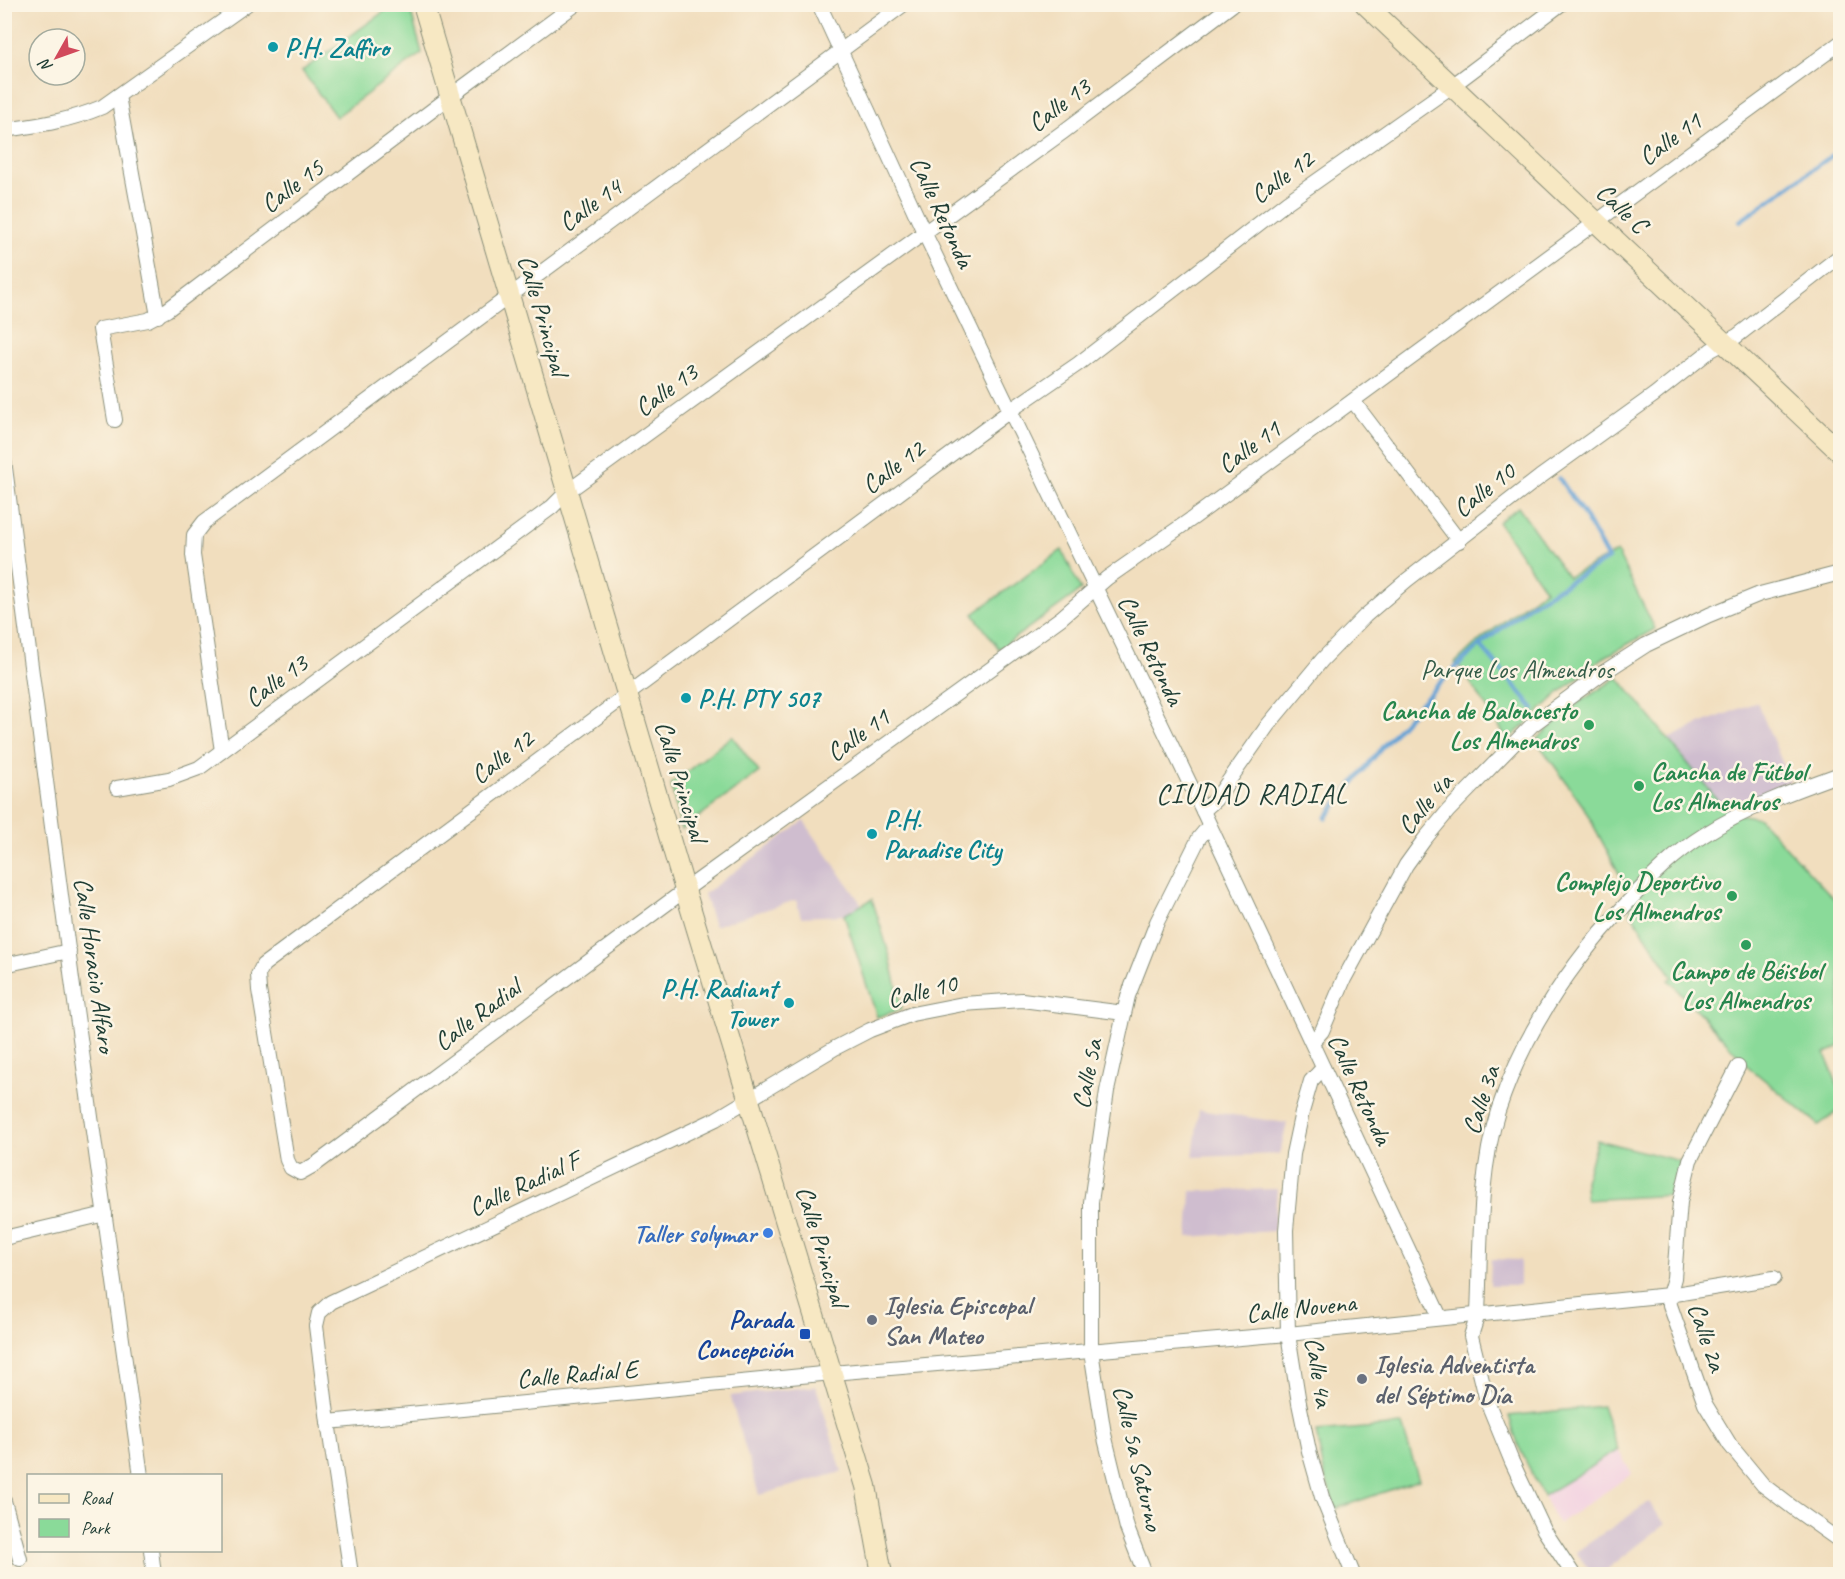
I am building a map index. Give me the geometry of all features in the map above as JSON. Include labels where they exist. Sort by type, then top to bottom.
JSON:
[{"type":"street","points":[[4,130],[77,117],[118,96],[247,4]]},
{"type":"street","name":"Calle Principal","points":[[423,4],[685,890],[866,1486],[882,1575]]},
{"type":"street","name":"Calle 15","points":[[115,420],[100,328],[158,316],[576,4]]},
{"type":"street","name":"Calle Retonda","points":[[819,4],[924,232],[1203,811],[1440,1317]]},
{"type":"street","name":"Calle 14","points":[[222,751],[193,555],[194,535],[204,522],[904,4]]},
{"type":"street","name":"Calle 13","points":[[117,788],[169,779],[199,768],[552,507],[567,492],[1063,132],[1233,4]]},
{"type":"street","name":"Calle C","points":[[1365,4],[1598,221],[1840,452]]},
{"type":"street","name":"Calle 12","points":[[296,1172],[287,1161],[259,990],[258,975],[263,965],[1011,410],[1078,364],[1287,202],[1452,86],[1561,4]]},
{"type":"street","name":"Calle 11","points":[[685,890],[1060,618],[1107,578],[1193,518],[1840,43]]},
{"type":"street","points":[[118,96],[158,316]]},
{"type":"street","name":"Calle 10","points":[[1203,811],[1216,799],[1268,725],[1322,660],[1365,616],[1407,580],[1540,477],[1724,342],[1737,336],[1840,256]]},
{"type":"street","points":[[1353,401],[1459,541]]},
{"type":"street","name":"Calle Horacio Alfaro","points":[[4,460],[141,1474]]},
{"type":"street","name":"Calle 4a","points":[[1312,1042],[1322,1031],[1344,979],[1406,865],[1448,812],[1532,725],[1601,674],[1646,645],[1760,594],[1840,573]]},
{"type":"street","name":"Calle 3a","points":[[1573,1575],[1544,1530],[1512,1462],[1487,1401],[1471,1336],[1478,1314],[1485,1172],[1498,1112],[1525,1047],[1551,999],[1605,927],[1662,866],[1703,835],[1736,817],[1787,793],[1840,774]]},
{"type":"street","name":"Calle 5a","points":[[1091,1351],[1091,1202],[1107,1091],[1124,1013],[1128,996],[1157,922],[1198,838],[1209,826]]},
{"type":"street","name":"Calle Radial","points":[[296,1172],[305,1172],[685,890]]},
{"type":"street","points":[[4,965],[69,951]]},
{"type":"street","name":"Calle 10","points":[[749,1098],[835,1048],[870,1030],[912,1014],[963,1004],[1022,1000],[1124,1013]]},
{"type":"street","name":"Calle 2a","points":[[1738,1067],[1690,1160],[1680,1202],[1674,1278],[1669,1295],[1670,1305],[1705,1404],[1730,1445],[1763,1485],[1840,1541]]},
{"type":"street","name":"Calle 4a","points":[[1323,1068],[1311,1081],[1293,1154],[1286,1230],[1288,1334],[1309,1450],[1322,1497],[1353,1575]]},
{"type":"street","name":"Calle Radial F","points":[[328,1422],[316,1326],[320,1313],[331,1302],[716,1119],[737,1108],[749,1098]]},
{"type":"street","points":[[4,1238],[105,1214]]},
{"type":"street","name":"Calle Novena","points":[[832,1373],[1288,1334],[1669,1295],[1774,1278]]},
{"type":"street","name":"Calle 5a Saturno","points":[[1091,1351],[1104,1434],[1127,1528],[1145,1575]]},
{"type":"street","name":"Calle Radial E","points":[[328,1422],[832,1373]]},
{"type":"street","points":[[328,1422],[351,1575]]},
{"type":"street","points":[[4,1501],[20,1559]]},
{"type":"street","points":[[151,1552],[154,1575]]},
{"type":"shaded area","points":[[1757,702],[1790,781],[1727,812],[1668,739]]},
{"type":"shaded area","points":[[804,821],[862,905],[844,915],[801,917],[796,900],[714,926],[704,894]]},
{"type":"shaded area","points":[[1199,1110],[1287,1123],[1280,1154],[1193,1157]]},
{"type":"shaded area","points":[[1277,1189],[1274,1231],[1188,1237],[1191,1191]]},
{"type":"shaded area","points":[[1491,1259],[1520,1260],[1520,1285],[1490,1285]]},
{"type":"shaded area","points":[[816,1386],[842,1472],[759,1495],[730,1396]]},
{"type":"shaded area","points":[[1618,1450],[1632,1474],[1558,1524],[1543,1496]]},
{"type":"shaded area","points":[[1649,1502],[1665,1524],[1601,1574],[1592,1574],[1576,1552]]},
{"type":"green space","points":[[393,5],[409,5],[422,53],[336,117],[302,71]]},
{"type":"green space","name":"Parque Los Almendros","points":[[1518,507],[1568,577],[1617,552],[1655,629],[1603,658],[1559,693],[1508,740],[1461,668],[1455,663],[1474,645],[1545,589],[1498,522]]},
{"type":"green space","points":[[1062,550],[1081,590],[999,649],[973,614]]},
{"type":"green space","name":"Complejo Deportivo Los Almendros","points":[[1618,677],[1727,812],[1759,818],[1840,905],[1840,1046],[1825,1054],[1840,1091],[1840,1109],[1819,1125],[1750,1068],[1669,980],[1673,977],[1631,913],[1631,888],[1621,877],[1583,806],[1536,740],[1575,705]]},
{"type":"green space","points":[[732,736],[759,772],[681,830],[671,784]]},
{"type":"green space","points":[[872,899],[890,957],[902,1009],[877,1017],[844,915]]},
{"type":"green space","points":[[1597,1140],[1680,1161],[1673,1195],[1586,1200],[1585,1181]]},
{"type":"green space","points":[[1602,1406],[1618,1450],[1543,1496],[1518,1445],[1509,1416]]},
{"type":"green space","points":[[1402,1425],[1419,1480],[1335,1509],[1324,1472],[1316,1432]]},
{"type":"waterway","points":[[1740,221],[1840,150]]},
{"type":"waterway","points":[[1534,709],[1480,645],[1532,604],[1608,559],[1584,515],[1559,478]]},
{"type":"waterway","points":[[1326,818],[1380,750],[1418,707],[1480,645]]},
{"type":"place","name":"P.H. Zaffiro","points":[[273,47]]},
{"type":"place","name":"P.H. PTY 507","points":[[686,698]]},
{"type":"place","name":"Cancha de Baloncesto Los Almendros","points":[[1589,725]]},
{"type":"place","name":"Cancha de Fútbol Los Almendros","points":[[1639,786]]},
{"type":"place","name":"P.H. Paradise City","points":[[872,834]]},
{"type":"place","name":"Complejo Deportivo Los Almendros","points":[[1732,896]]},
{"type":"place","name":"Campo de Béisbol Los Almendros","points":[[1746,945]]},
{"type":"place","name":"P.H. Radiant Tower","points":[[789,1003]]},
{"type":"place","name":"Taller solymar","points":[[768,1233]]},
{"type":"place","name":"Iglesia Episcopal San Mateo","points":[[872,1320]]},
{"type":"place","name":"Parada Concepción","points":[[805,1334]]},
{"type":"place","name":"Iglesia Adventista del Séptimo Día","points":[[1362,1379]]},
{"type":"district","name":"CIUDAD RADIAL","points":[[1252,793]]}]
